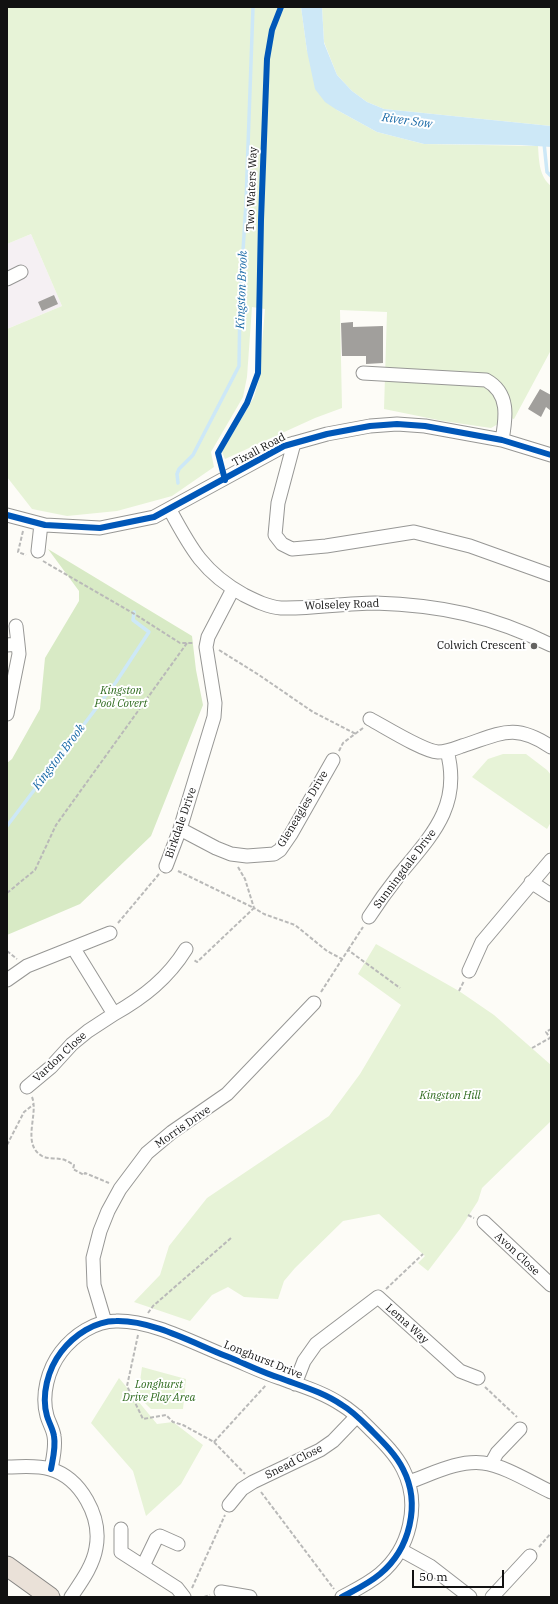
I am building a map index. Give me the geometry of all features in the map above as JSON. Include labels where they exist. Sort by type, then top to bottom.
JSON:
[{"type":"highway","points":[[7,1566],[50,1597]]},
{"type":"street","points":[[7,279],[21,272]]},
{"type":"street","points":[[363,373],[486,380],[493,384],[500,392],[504,404],[506,417],[502,440]]},
{"type":"street","name":"Tixall Road","points":[[7,515],[41,524],[100,528],[154,517],[225,480],[259,459],[294,443],[343,430],[370,426],[397,424],[425,426],[502,440],[551,455]]},
{"type":"street","points":[[294,443],[278,503],[275,535],[282,544],[292,548],[326,546],[414,532],[470,546],[551,575]]},
{"type":"street","name":"Wolseley Road","points":[[170,510],[190,547],[210,572],[233,589],[256,601],[281,608],[374,603],[446,609],[485,618],[533,636],[551,645]]},
{"type":"street","points":[[36,556],[41,524]]},
{"type":"street","points":[[206,643],[233,589]]},
{"type":"street","points":[[7,714],[19,654],[13,645],[16,626]]},
{"type":"street","name":"Birkdale Drive","points":[[166,866],[180,829],[214,717],[215,703],[206,654],[206,643]]},
{"type":"street","points":[[370,719],[427,750],[438,752],[447,751],[509,732],[523,732],[549,741]]},
{"type":"street","name":"Sunningdale Drive","points":[[369,918],[399,875],[429,840],[440,822],[449,796],[452,778],[447,751]]},
{"type":"street","name":"Gleneagles Drive","points":[[180,829],[216,848],[231,854],[247,856],[274,854],[280,850],[291,834],[333,760]]},
{"type":"street","points":[[469,971],[482,942],[551,860]]},
{"type":"street","points":[[531,882],[551,895]]},
{"type":"street","points":[[7,980],[27,966],[74,949],[110,933]]},
{"type":"street","points":[[74,949],[114,1014]]},
{"type":"street","name":"Vardon Close","points":[[27,1087],[51,1067],[72,1044],[88,1031],[145,996],[171,972],[186,949]]},
{"type":"street","name":"Morris Drive","points":[[104,1322],[94,1285],[93,1258],[100,1231],[108,1211],[120,1189],[147,1153],[172,1132],[227,1094],[314,1003]]},
{"type":"street","name":"Avon Close","points":[[484,1222],[551,1285]]},
{"type":"street","name":"Lema Way","points":[[295,1384],[304,1362],[316,1344],[378,1297],[460,1372],[478,1378]]},
{"type":"street","name":"Longhurst Drive","points":[[50,1469],[55,1444],[54,1434],[46,1412],[46,1385],[50,1374],[57,1358],[67,1345],[87,1330],[104,1322],[126,1321],[164,1331],[274,1376],[328,1396],[357,1416],[395,1455],[409,1482],[412,1504],[407,1536],[401,1550],[381,1573],[363,1586],[339,1594]]},
{"type":"street","name":"Snead Close","points":[[229,1505],[242,1489],[253,1482],[320,1450],[333,1441],[357,1416]]},
{"type":"street","points":[[491,1464],[497,1453],[520,1428]]},
{"type":"street","points":[[409,1482],[454,1466],[470,1463],[491,1464],[551,1492]]},
{"type":"street","points":[[7,1467],[37,1466],[50,1469],[69,1479],[86,1499],[95,1520],[96,1547],[94,1558],[71,1597]]},
{"type":"street","points":[[121,1529],[121,1552],[177,1588],[188,1593]]},
{"type":"street","points":[[143,1566],[156,1540],[160,1536],[178,1544]]},
{"type":"street","points":[[401,1550],[430,1566],[470,1597]]},
{"type":"street","points":[[492,1597],[530,1556]]},
{"type":"street","points":[[221,1592],[250,1597]]},
{"type":"path","points":[[26,520],[18,552],[36,556],[98,592],[180,643],[206,643],[259,674],[313,712],[356,734]]},
{"type":"path","points":[[7,893],[35,870],[56,825],[187,643]]},
{"type":"path","points":[[333,760],[343,743],[361,730],[370,719]]},
{"type":"path","points":[[231,854],[245,879],[254,908]]},
{"type":"path","points":[[166,866],[264,914],[295,925],[327,951],[342,959]]},
{"type":"path","points":[[186,949],[190,944],[196,947],[192,955],[193,959],[198,962],[254,908]]},
{"type":"path","points":[[314,1003],[369,918]]},
{"type":"path","points":[[348,950],[400,988]]},
{"type":"path","points":[[532,1048],[550,1038],[546,1032],[551,1029]]},
{"type":"path","points":[[27,1087],[34,1104],[31,1140],[38,1153],[42,1157],[61,1159],[74,1165],[73,1169],[84,1175],[86,1173],[99,1178]]},
{"type":"path","points":[[7,1145],[24,1112],[34,1104]]},
{"type":"path","points":[[231,1238],[153,1306],[141,1324],[127,1386],[143,1419],[166,1415],[173,1422],[183,1425],[214,1442],[253,1482],[339,1594]]},
{"type":"path","points":[[378,1297],[423,1254]]},
{"type":"path","points":[[214,1442],[274,1376]]},
{"type":"path","points":[[478,1378],[487,1390],[525,1424],[520,1428]]},
{"type":"path","points":[[188,1593],[229,1505]]},
{"type":"path","points":[[530,1556],[551,1533]]},
{"type":"shaded area","points":[[31,234],[62,306],[7,329],[7,244]]},
{"type":"green space","points":[[7,7],[301,7],[307,51],[337,110],[377,132],[424,144],[538,146],[539,163],[542,173],[544,178],[551,186],[551,350],[514,419],[499,415],[498,424],[491,428],[443,421],[384,409],[387,312],[340,310],[342,408],[315,418],[225,459],[222,452],[254,397],[259,379],[265,309],[252,307],[247,377],[243,397],[211,452],[214,467],[172,496],[117,511],[67,516],[32,509],[7,477],[7,329],[62,306],[31,234],[7,244]]},
{"type":"green space","points":[[322,7],[551,7],[551,126],[384,109],[367,102],[352,91],[337,75],[324,42]]},
{"type":"green space","name":"Kingston Pool Covert","points":[[48,549],[192,636],[196,670],[203,705],[151,836],[80,904],[7,935],[7,763],[12,759],[40,709],[45,658],[79,601],[79,591]]},
{"type":"green space","points":[[503,754],[526,754],[547,770],[551,775],[551,822],[547,829],[472,777],[488,759]]},
{"type":"green space","name":"Kingston Hill","points":[[376,944],[459,991],[494,1015],[551,1065],[551,1121],[482,1188],[478,1201],[460,1229],[428,1271],[418,1263],[425,1256],[379,1214],[343,1221],[295,1268],[284,1281],[278,1299],[244,1297],[228,1287],[212,1295],[190,1321],[134,1302],[160,1275],[169,1246],[207,1198],[329,1116],[360,1074],[401,1005],[358,974]]},
{"type":"green space","name":"Longhurst Drive Play Area","points":[[142,1367],[186,1379],[183,1409],[151,1409],[138,1396]]},
{"type":"green space","points":[[119,1378],[157,1424],[173,1422],[203,1445],[181,1484],[146,1516],[133,1471],[91,1423]]},
{"type":"water","name":"River Sow","points":[[301,7],[322,7],[324,43],[337,75],[352,91],[367,102],[384,109],[551,126],[551,147],[520,145],[424,144],[377,132],[337,110],[325,102],[315,89],[307,51]]},
{"type":"building","points":[[54,295],[58,304],[42,311],[38,302]]},
{"type":"building","points":[[353,322],[353,327],[383,326],[383,363],[366,364],[366,356],[342,356],[341,323]]},
{"type":"building","points":[[540,389],[551,395],[551,411],[546,407],[541,417],[528,409]]},
{"type":"waterway","name":"Kingston Brook","points":[[178,483],[177,474],[179,469],[193,455],[239,366],[240,300],[246,202],[253,7]]},
{"type":"waterway","points":[[544,143],[547,172],[551,176]]},
{"type":"waterway","name":"Kingston Brook","points":[[7,826],[116,682],[149,632],[133,620],[134,612]]},
{"type":"cycle path","name":"Two Waters Way","points":[[225,480],[218,453],[247,403],[258,373],[261,220],[267,59],[272,30],[281,7]]},
{"type":"cycle path","points":[[7,515],[45,525],[100,528],[154,517],[284,446],[327,434],[370,426],[397,424],[425,426],[502,440],[551,455]]},
{"type":"cycle path","points":[[51,1469],[55,1440],[45,1408],[45,1391],[49,1374],[56,1359],[66,1346],[86,1330],[100,1323],[116,1321],[130,1322],[158,1328],[266,1373],[320,1393],[335,1400],[350,1411],[390,1449],[403,1469],[411,1497],[412,1511],[410,1525],[399,1552],[380,1574],[366,1584],[342,1597]]},
{"type":"place","name":"Colwich Crescent","points":[[534,646]]}]
